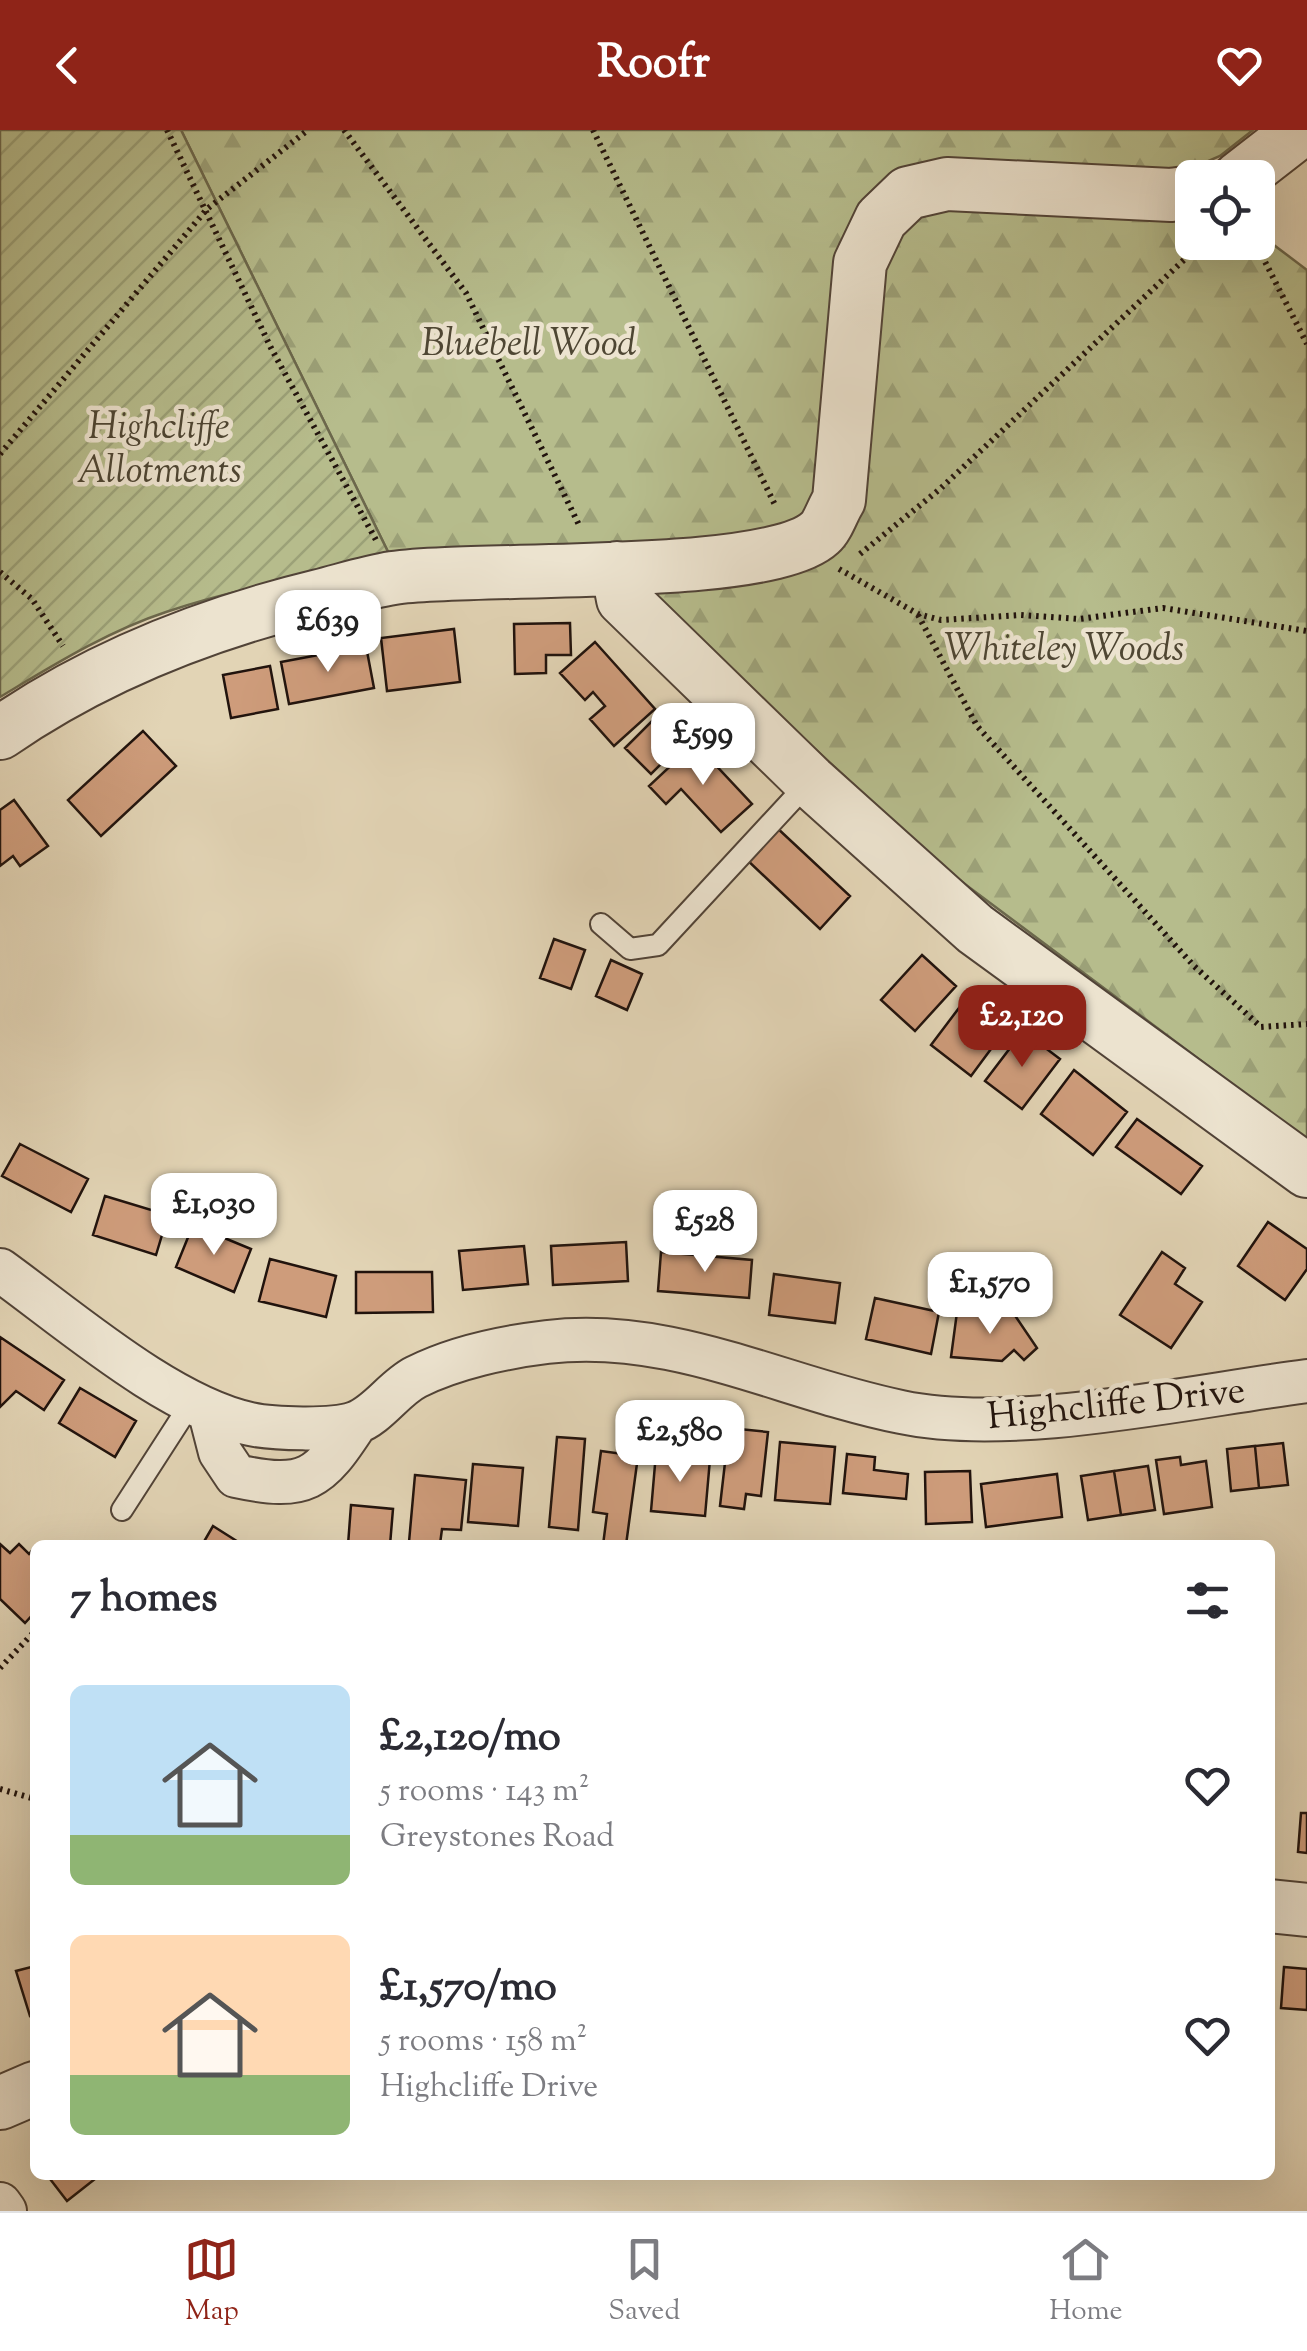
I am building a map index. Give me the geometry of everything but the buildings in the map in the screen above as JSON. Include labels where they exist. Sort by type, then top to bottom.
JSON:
[{"type":"street","points":[[1262,160],[1301,130]]},
{"type":"street","points":[[0,733],[86,680],[152,648],[256,612],[394,578],[605,568],[783,552],[819,563],[821,533],[838,500],[860,263],[881,219],[908,193],[947,184],[1175,191]]},
{"type":"street","points":[[605,568],[623,599],[810,780],[976,930],[1307,1172]]},
{"type":"street","points":[[0,1270],[201,1408],[280,1427],[356,1423]]},
{"type":"street","name":"Highcliffe Drive","points":[[201,1408],[220,1452],[236,1476],[275,1484],[313,1478],[332,1462],[356,1423],[414,1378],[462,1360],[547,1342],[620,1340],[686,1350],[902,1413],[961,1418],[1031,1418],[1307,1381]]},
{"type":"street","points":[[1275,1907],[1307,1910]]},
{"type":"street","points":[[0,2103],[30,2090]]},
{"type":"street","points":[[0,2204],[5,2211]]},
{"type":"lane","points":[[600,924],[630,949],[658,945],[810,780]]},
{"type":"lane","points":[[122,1510],[201,1408]]},
{"type":"path","points":[[167,130],[271,348],[353,492],[394,578]]},
{"type":"path","points":[[0,454],[207,209],[308,130]]},
{"type":"path","points":[[344,130],[466,293],[605,568]]},
{"type":"path","points":[[592,130],[819,563],[918,614],[941,620],[1021,614],[1079,619],[1163,608],[1306,633]]},
{"type":"path","points":[[819,563],[940,488],[1184,260]]},
{"type":"path","points":[[1264,260],[1307,344]]},
{"type":"path","points":[[0,572],[32,599],[86,680]]},
{"type":"path","points":[[918,614],[977,726],[1194,966],[1261,1027],[1307,1024]]},
{"type":"path","points":[[0,1668],[30,1636]]},
{"type":"path","points":[[0,1789],[30,1798]]},
{"type":"green space","name":"Highcliffe Allotments","points":[[0,130],[181,130],[393,562],[250,588],[166,612],[102,639],[0,697]]},
{"type":"green space","name":"Bluebell Wood","points":[[181,130],[1253,130],[1211,160],[1175,160],[1174,176],[882,186],[840,243],[819,501],[765,541],[393,562]]},
{"type":"green space","name":"Whiteley Woods","points":[[930,203],[1175,210],[1175,260],[1275,260],[1275,246],[1307,270],[1307,1140],[946,870],[642,589],[788,572],[844,546],[875,256]]}]
